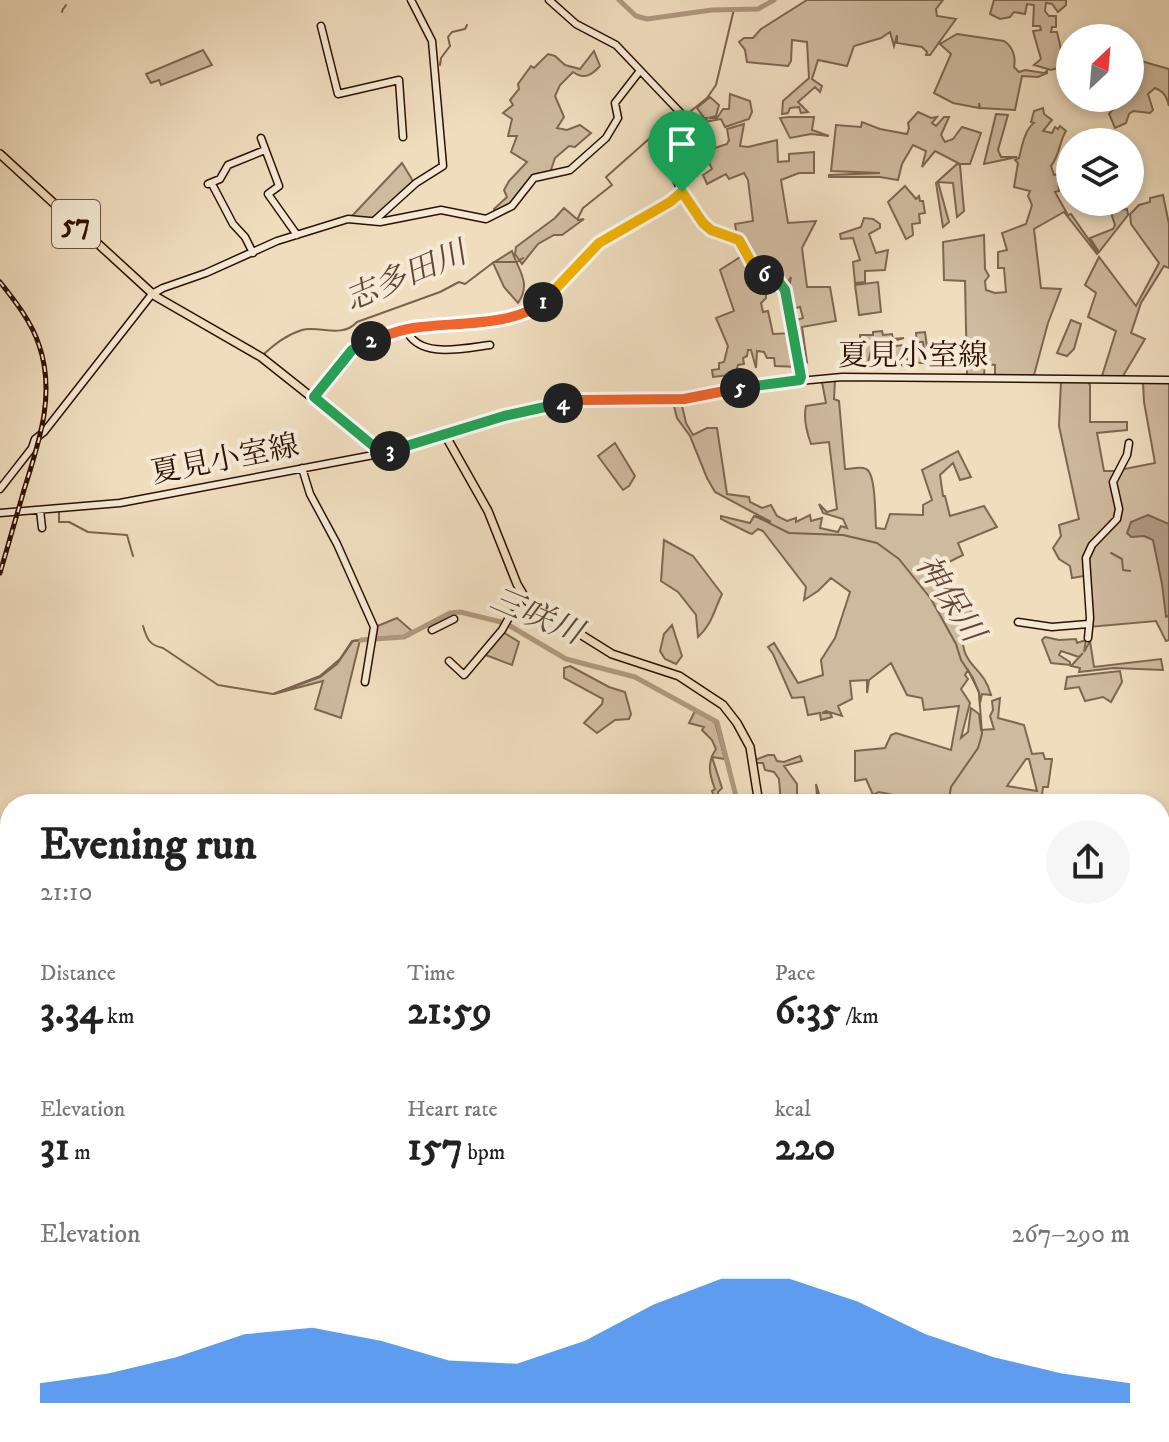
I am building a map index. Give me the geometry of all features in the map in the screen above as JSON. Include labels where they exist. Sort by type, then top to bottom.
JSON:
[{"type":"main road","name":"57","points":[[0,154],[153,294],[246,346],[382,453]]},
{"type":"main road","points":[[444,433],[488,511],[517,584],[527,601],[612,654],[679,676],[719,702],[737,723],[750,747],[757,794]]},
{"type":"street","points":[[374,221],[416,183],[443,166],[432,41],[411,0]]},
{"type":"street","points":[[549,0],[576,24],[616,45],[695,128],[685,136],[659,145],[682,192],[706,226],[739,240],[755,269],[779,282],[785,290],[800,380]]},
{"type":"street","points":[[321,26],[338,94],[399,80],[403,137]]},
{"type":"street","points":[[0,489],[32,448],[35,439],[44,432],[153,294],[297,235],[348,219],[374,221],[409,218],[441,210],[484,220],[510,207],[534,178],[570,170],[606,138],[618,118],[615,103],[639,72]]},
{"type":"street","points":[[261,138],[279,186],[268,194],[297,235]]},
{"type":"street","points":[[253,253],[210,184],[220,179],[228,165],[265,150]]},
{"type":"street","points":[[314,397],[354,348],[406,329],[527,313],[544,300],[599,243],[682,192]]},
{"type":"street","points":[[406,329],[411,339],[427,348],[463,349],[490,345]]},
{"type":"street","name":"夏見小室線","points":[[0,513],[120,503],[382,453],[504,416],[569,401],[684,399],[756,385],[859,377],[1169,380]]},
{"type":"street","points":[[1088,638],[1086,558],[1092,545],[1117,520],[1119,509],[1114,479],[1126,458],[1129,443]]},
{"type":"street","points":[[302,468],[308,492],[337,544],[373,625],[365,682]]},
{"type":"street","points":[[40,510],[42,528]]},
{"type":"street","points":[[449,661],[464,675],[502,630],[511,614]]},
{"type":"street","points":[[432,630],[454,619]]},
{"type":"street","points":[[1018,622],[1052,627],[1088,624]]},
{"type":"street","points":[[1101,1442],[1112,1442]]},
{"type":"shaded area","points":[[807,0],[943,0],[936,9],[937,16],[956,19],[930,55],[926,55],[922,47],[897,43],[897,35],[894,46],[890,32],[854,46],[847,66],[818,60],[812,79],[822,86],[820,92],[815,87],[798,102],[808,112],[801,113],[799,107],[790,108],[788,113],[782,114],[783,101],[809,78],[807,42],[792,40],[788,66],[747,62],[745,50],[739,42],[744,38],[753,38],[761,29]]},
{"type":"shaded area","points":[[994,0],[1066,0],[1066,5],[1058,12],[1052,4],[1046,3],[1045,11],[1049,16],[1056,16],[1056,27],[1052,27],[1051,32],[1056,32],[1056,69],[1034,65],[1041,59],[1033,31],[1041,30],[1040,26],[1033,26],[1034,5],[1027,4],[1025,14],[1014,12],[1010,17],[1000,19],[990,14]]},
{"type":"shaded area","points":[[957,34],[1004,41],[1012,49],[1014,67],[1019,72],[1047,73],[1038,77],[1022,76],[1015,110],[980,108],[979,103],[979,108],[953,103],[934,93],[951,54],[940,44]]},
{"type":"shaded area","points":[[203,50],[212,65],[161,85],[159,80],[151,83],[146,74]]},
{"type":"shaded area","points":[[594,51],[600,66],[588,75],[573,72],[560,85],[555,96],[564,117],[557,128],[567,130],[580,125],[591,133],[555,158],[550,173],[535,174],[512,204],[495,213],[494,209],[507,197],[504,190],[509,181],[527,162],[511,152],[517,136],[508,136],[512,119],[503,113],[513,105],[510,100],[519,89],[518,84],[531,66],[534,68],[548,54],[565,65],[580,69]]},
{"type":"shaded area","points":[[1144,62],[1169,69],[1169,106],[1165,96],[1155,88],[1148,94],[1153,110],[1150,113],[1142,112],[1144,112]]},
{"type":"shaded area","points":[[730,94],[750,101],[752,112],[749,119],[725,127],[721,119],[705,122],[707,118],[697,108],[710,97],[719,105],[716,116],[709,118],[717,118],[723,109],[729,109]]},
{"type":"shaded area","points":[[1043,108],[1044,114],[1052,120],[1043,131],[1052,133],[1056,128],[1056,157],[1051,166],[1056,174],[1057,216],[1034,229],[1041,288],[1061,289],[1034,375],[995,375],[995,365],[985,364],[984,375],[967,375],[965,281],[944,280],[943,242],[984,235],[985,269],[989,276],[985,281],[986,290],[1006,292],[1004,268],[998,268],[998,252],[1007,250],[1002,233],[1026,224],[1032,205],[1028,196],[1030,191],[1014,187],[1018,163],[1015,160],[1019,158],[1026,134],[1034,123],[1031,122],[1034,111]]},
{"type":"shaded area","points":[[918,112],[931,118],[937,117],[932,123],[936,126],[944,117],[949,117],[941,135],[945,142],[953,139],[962,127],[981,133],[970,164],[960,164],[935,151],[922,167],[926,151],[913,145],[902,164],[898,180],[829,177],[880,173],[831,171],[836,125],[861,127],[862,122],[907,134],[908,123]]},
{"type":"shaded area","points":[[1132,112],[1126,123],[1115,128],[1109,114]]},
{"type":"shaded area","points":[[996,114],[1008,115],[998,150],[1001,157],[1017,157],[984,164]]},
{"type":"shaded area","points":[[814,117],[812,130],[829,136],[811,134],[790,138],[780,118]]},
{"type":"shaded area","points":[[744,124],[740,146],[777,140],[778,162],[789,161],[789,154],[814,152],[814,173],[799,173],[781,180],[788,223],[816,221],[802,248],[807,287],[830,287],[836,321],[802,327],[807,362],[800,358],[793,321],[803,318],[800,307],[791,309],[788,293],[791,277],[785,286],[768,274],[752,261],[737,235],[735,224],[753,221],[748,180],[744,173],[729,179],[726,174],[707,184],[703,175],[712,169],[696,135],[709,134],[715,148],[727,144],[727,129]]},
{"type":"shaded area","points":[[402,163],[413,181],[373,219],[351,217]]},
{"type":"shaded area","points":[[957,164],[960,165],[964,211],[957,217],[953,183],[938,182],[949,222],[943,227],[936,183]]},
{"type":"shaded area","points":[[905,186],[916,199],[919,196],[923,201],[925,213],[919,214],[920,223],[912,224],[913,235],[906,239],[888,202]]},
{"type":"shaded area","points":[[1163,195],[1169,224],[1169,268],[1164,266],[1141,303],[1131,333],[1145,339],[1123,376],[1102,376],[1116,331],[1088,317],[1096,293],[1085,285],[1099,257],[1136,306],[1159,263],[1131,224],[1130,216],[1144,216],[1144,204],[1150,202],[1150,198]]},
{"type":"shaded area","points":[[564,208],[578,220],[584,219],[562,235],[554,235],[538,244],[522,264],[515,254],[516,247]]},
{"type":"shaded area","points":[[1067,216],[1072,216],[1097,254]]},
{"type":"shaded area","points":[[1112,216],[1127,216],[1099,252],[1090,238],[1113,229]]},
{"type":"shaded area","points":[[864,218],[880,224],[880,228],[869,234],[876,253],[888,250],[885,270],[865,271],[865,282],[855,283],[853,262],[860,260],[853,238],[841,239],[840,234],[861,227]]},
{"type":"shaded area","points":[[512,251],[524,283],[518,303],[504,287],[493,263]]},
{"type":"shaded area","points":[[745,254],[756,273],[782,288],[766,293],[761,303],[763,312],[768,311],[773,334],[792,333],[798,367],[775,366],[774,358],[767,358],[764,352],[757,351],[756,368],[751,350],[748,350],[743,358],[744,364],[738,365],[735,377],[713,377],[712,370],[719,369],[719,363],[724,362],[728,346],[716,318],[734,311],[720,270]]},
{"type":"shaded area","points":[[878,282],[881,312],[859,315],[855,285]]},
{"type":"shaded area","points":[[1071,320],[1081,324],[1074,349],[1067,356],[1057,353]]},
{"type":"shaded area","points":[[882,331],[883,335],[892,334],[893,339],[904,338],[893,341],[895,346],[905,345],[907,363],[903,366],[895,360],[894,354],[882,355],[871,351],[868,362],[862,362],[860,335]]},
{"type":"shaded area","points":[[925,332],[928,355],[937,354],[936,364],[908,362],[907,351],[924,349],[923,342],[917,342],[916,333]]},
{"type":"shaded area","points":[[835,380],[834,399],[839,401],[845,469],[864,468],[869,472],[876,528],[885,529],[890,514],[923,515],[923,505],[932,500],[922,470],[958,451],[971,477],[960,480],[953,463],[940,475],[950,516],[984,506],[997,527],[958,543],[963,555],[927,573],[938,590],[944,588],[957,604],[972,611],[966,618],[966,625],[963,625],[964,650],[983,677],[991,695],[982,694],[980,703],[979,692],[968,670],[965,675],[968,679],[961,689],[970,703],[961,738],[968,732],[971,708],[979,714],[981,730],[994,729],[990,716],[992,701],[1000,698],[998,718],[1024,725],[1032,754],[1043,753],[1045,759],[1052,759],[1048,787],[1043,787],[1042,794],[873,794],[866,779],[855,781],[855,751],[885,748],[891,735],[896,733],[951,750],[959,706],[924,710],[922,698],[907,695],[891,663],[869,680],[867,693],[867,680],[850,681],[852,699],[838,706],[842,716],[826,711],[822,713],[830,713],[832,717],[821,720],[820,713],[808,715],[804,697],[792,698],[768,647],[774,643],[798,683],[823,675],[821,660],[835,638],[850,592],[831,578],[804,600],[806,587],[763,531],[758,529],[752,534],[721,519],[721,516],[750,523],[754,516],[771,522],[715,492],[690,436],[677,418],[673,402],[681,401],[686,423],[693,435],[707,428],[717,428],[727,494],[749,497],[750,502],[762,508],[771,505],[777,516],[787,521],[796,518],[796,522],[810,515],[811,521],[822,518],[820,528],[838,532],[841,526],[847,528],[843,519],[823,513],[819,504],[827,512],[837,509],[829,442],[811,444],[805,421],[806,406],[826,403],[822,382]],"holes":[[[1026,759],[1029,759],[1037,791],[1007,786]]]},
{"type":"shaded area","points":[[1061,381],[1087,381],[1090,385],[1090,422],[1127,422],[1127,430],[1097,433],[1104,471],[1115,471],[1117,516],[1085,556],[1084,576],[1072,578],[1070,566],[1059,559],[1053,548],[1061,536],[1059,525],[1079,519],[1059,426]]},
{"type":"shaded area","points":[[1143,382],[1169,382],[1169,640],[1166,641],[1156,621],[1089,627],[1087,563],[1092,549],[1117,523],[1116,484],[1119,470],[1155,463]]},
{"type":"shaded area","points":[[615,443],[635,476],[623,490],[598,456]]},
{"type":"shaded area","points":[[1148,515],[1169,524],[1169,616],[1166,617],[1153,540],[1144,536],[1131,537],[1127,533],[1131,522]]},
{"type":"shaded area","points":[[664,540],[693,556],[722,594],[709,623],[698,637],[696,615],[678,592],[661,581]]},
{"type":"shaded area","points":[[397,618],[412,631],[403,636],[373,638],[375,627]]},
{"type":"shaded area","points":[[672,625],[682,656],[676,664],[665,659],[660,651],[664,634]]},
{"type":"shaded area","points":[[503,632],[519,642],[512,665],[483,654]]},
{"type":"shaded area","points":[[1045,637],[1076,639],[1077,643],[1086,640],[1084,652],[1090,641],[1094,667],[1161,659],[1163,670],[1114,668],[1079,672],[1080,668],[1071,666],[1083,653],[1079,657],[1061,651],[1059,655],[1070,665],[1051,663],[1042,640]]},
{"type":"shaded area","points":[[360,640],[341,718],[315,709],[323,681],[274,694],[320,677],[337,664],[353,641]]},
{"type":"shaded area","points":[[570,666],[625,692],[631,714],[629,719],[615,720],[597,733],[584,723],[603,699],[564,678],[564,668]]},
{"type":"shaded area","points":[[1120,671],[1122,682],[1111,702],[1103,697],[1085,701],[1079,687],[1065,689],[1067,677]]},
{"type":"shaded area","points":[[695,711],[715,722],[725,759],[712,757],[722,788],[718,794],[712,791],[715,789],[710,768],[711,759],[713,754],[716,749],[702,730],[704,727],[689,723]]},
{"type":"shaded area","points":[[774,755],[777,761],[784,762],[800,756],[802,761],[784,766],[797,784],[797,794],[780,794],[779,779],[774,772],[765,770],[763,763],[755,763],[755,760]]},
{"type":"waterway","points":[[619,0],[636,16],[647,19],[712,10],[758,9],[774,0]]},
{"type":"waterway","name":"志多田川","points":[[686,115],[707,98],[716,85],[734,9]]},
{"type":"waterway","points":[[440,65],[450,46],[448,37],[467,25]]},
{"type":"waterway","name":"志多田川","points":[[578,218],[583,208],[612,185],[606,177],[650,138],[681,119]]},
{"type":"waterway","name":"志多田川","points":[[264,354],[296,332],[308,329],[344,330],[459,282],[465,284],[494,262],[517,262],[523,258]]},
{"type":"waterway","name":"三咲川","points":[[59,512],[59,522],[69,522],[88,532],[127,535],[133,556]]},
{"type":"waterway","name":"神保川","points":[[755,516],[789,533],[843,535],[877,543],[899,559],[931,599],[979,693],[982,734],[978,748],[951,787],[950,794]]},
{"type":"waterway","points":[[1111,553],[1122,559],[1123,570],[1130,571]]},
{"type":"waterway","name":"三咲川","points":[[361,640],[404,637],[450,613],[460,612],[505,623],[566,659],[635,677],[717,722],[735,794]]},
{"type":"waterway","name":"三咲川","points":[[143,626],[152,643],[218,685],[273,694],[320,676],[340,659],[352,641],[361,640]]},
{"type":"railway","points":[[0,282],[36,336],[46,382],[40,436],[0,573]]},
{"type":"route","points":[[682,192],[706,226],[739,240],[755,269],[779,282],[785,290],[800,380],[684,399],[565,402],[504,416],[382,453],[314,397],[352,350],[362,344],[406,329],[514,317],[531,311],[599,243],[682,192]]}]
